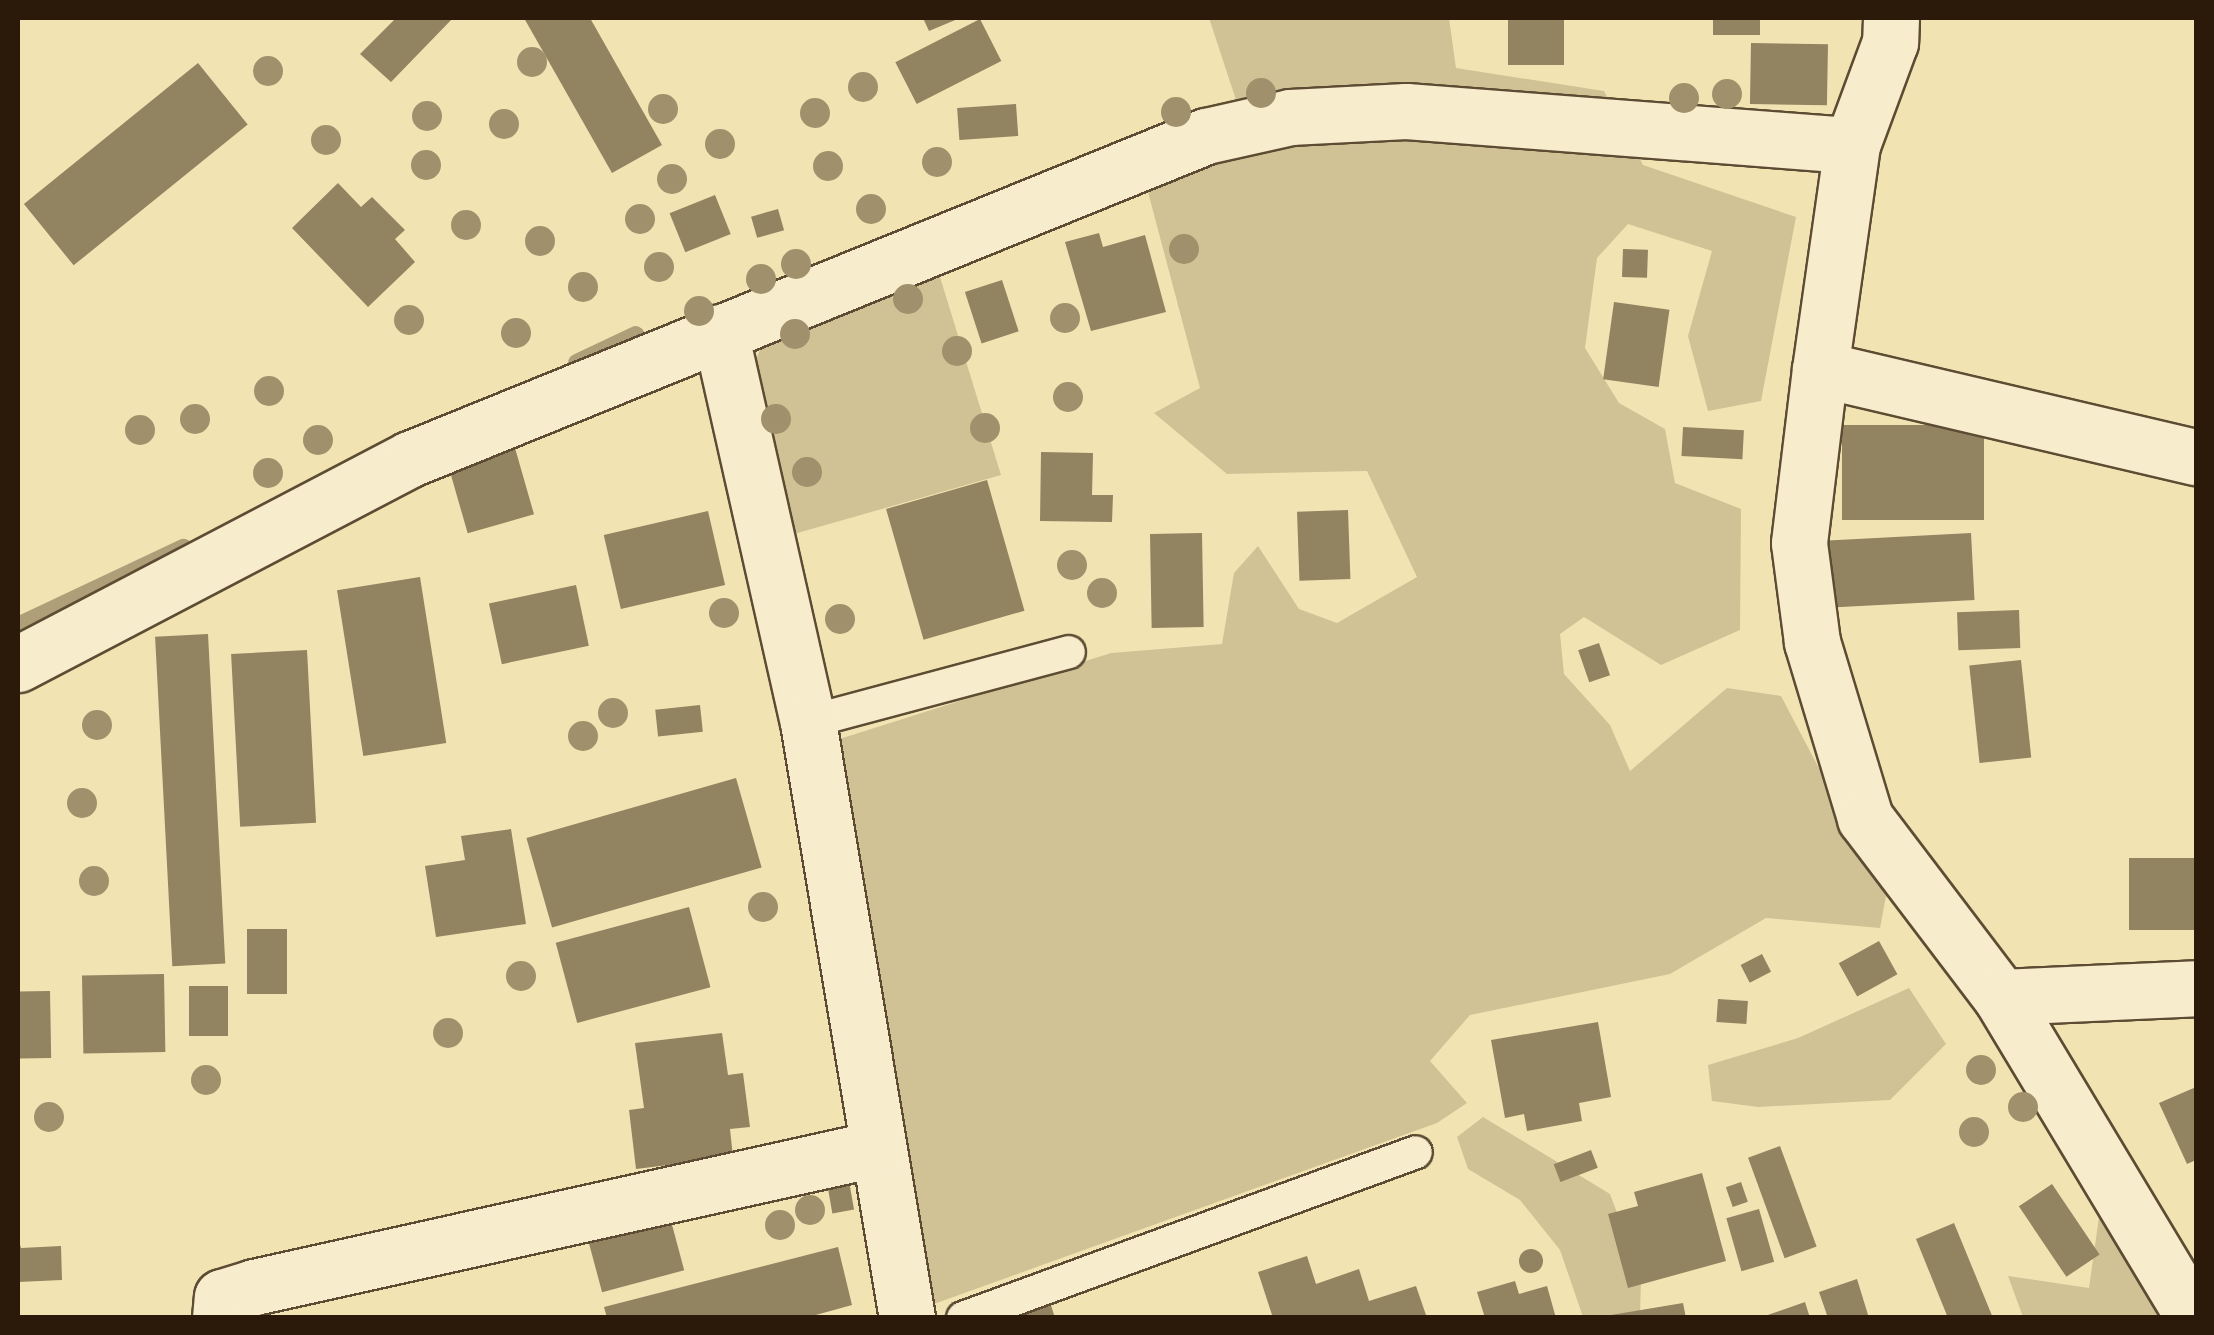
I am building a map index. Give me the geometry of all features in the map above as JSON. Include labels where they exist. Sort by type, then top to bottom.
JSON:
[{"type":"street","points":[[1891,18],[1890,42],[1852,145],[1820,368],[1799,543],[1812,642],[1865,818],[2000,997],[2194,1318]]},
{"type":"street","points":[[18,664],[410,459],[1206,136],[1290,118],[1406,110],[1852,145]]},
{"type":"street","points":[[720,332],[808,722],[907,1318]]},
{"type":"street","points":[[1820,368],[2196,457]]},
{"type":"street","points":[[2000,997],[2196,988]]},
{"type":"street","points":[[220,1318],[222,1298],[254,1287],[879,1148]]},
{"type":"lane","points":[[808,722],[1069,652]]},
{"type":"lane","points":[[963,1318],[1416,1152]]},
{"type":"shaded area","points":[[1209,18],[1449,18],[1456,68],[1604,91],[1643,165],[1796,217],[1761,401],[1708,411],[1688,336],[1712,251],[1628,224],[1597,258],[1585,348],[1619,403],[1665,429],[1675,483],[1741,509],[1740,630],[1661,665],[1584,617],[1560,634],[1564,674],[1610,725],[1630,771],[1727,688],[1781,696],[1886,896],[1880,928],[1766,918],[1670,974],[1470,1015],[1430,1061],[1467,1103],[1437,1123],[931,1305],[830,742],[1111,653],[1222,644],[1234,573],[1258,546],[1299,609],[1337,623],[1417,577],[1367,471],[1227,474],[1154,413],[1200,388],[1144,177],[1238,106]]},
{"type":"shaded area","points":[[936,264],[1001,475],[794,534],[752,370],[769,326]]},
{"type":"shaded area","points":[[1909,988],[1946,1044],[1890,1100],[1758,1107],[1712,1101],[1708,1065],[1798,1038]]},
{"type":"shaded area","points":[[1483,1117],[1610,1194],[1641,1277],[1640,1317],[1583,1317],[1560,1250],[1520,1200],[1468,1169],[1457,1137]]},
{"type":"shaded area","points":[[2099,1217],[2181,1259],[2179,1317],[2023,1317],[2008,1276],[2089,1288]]},
{"type":"building","points":[[396,18],[453,18],[391,82],[360,54]]},
{"type":"building","points":[[524,18],[590,18],[662,145],[612,173]]},
{"type":"building","points":[[923,18],[960,18],[929,31]]},
{"type":"building","points":[[1508,18],[1564,18],[1564,65],[1508,65]]},
{"type":"building","points":[[1713,18],[1760,18],[1760,35],[1713,35]]},
{"type":"building","points":[[980,19],[1001,61],[917,104],[895,62]]},
{"type":"building","points":[[1751,43],[1828,44],[1827,105],[1750,104]]},
{"type":"building","points":[[198,63],[248,124],[74,265],[24,204]]},
{"type":"building","points":[[1016,104],[1018,136],[959,140],[957,108]]},
{"type":"building","points":[[338,183],[361,207],[372,197],[405,230],[395,239],[415,262],[368,307],[292,228]]},
{"type":"building","points":[[715,195],[731,234],[685,252],[670,213]]},
{"type":"building","points":[[778,209],[784,230],[757,238],[751,217]]},
{"type":"building","points":[[1099,233],[1103,247],[1145,235],[1166,312],[1091,331],[1065,242]]},
{"type":"building","points":[[1623,249],[1648,250],[1647,278],[1622,277]]},
{"type":"building","points":[[1002,280],[1019,331],[982,343],[965,292]]},
{"type":"building","points":[[1614,302],[1669,310],[1659,387],[1603,379]]},
{"type":"building","points":[[1842,425],[1984,425],[1984,520],[1842,520]]},
{"type":"building","points":[[1683,427],[1744,430],[1742,459],[1681,456]]},
{"type":"building","points":[[515,448],[534,514],[468,533],[449,467]]},
{"type":"building","points":[[1041,452],[1093,453],[1092,495],[1113,495],[1112,522],[1040,521]]},
{"type":"building","points":[[987,480],[1024,611],[924,640],[886,509]]},
{"type":"building","points":[[1348,510],[1350,579],[1299,581],[1297,512]]},
{"type":"building","points":[[708,511],[725,585],[621,609],[604,535]]},
{"type":"building","points":[[1202,533],[1204,627],[1152,628],[1150,534]]},
{"type":"building","points":[[1971,533],[1975,600],[1832,607],[1828,540]]},
{"type":"building","points":[[420,577],[446,743],[363,756],[337,590]]},
{"type":"building","points":[[576,585],[589,646],[502,664],[489,604]]},
{"type":"building","points":[[2019,610],[2020,648],[1958,650],[1957,612]]},
{"type":"building","points":[[208,634],[225,964],[172,966],[155,637]]},
{"type":"building","points":[[1599,643],[1610,675],[1589,682],[1578,650]]},
{"type":"building","points":[[307,650],[316,823],[240,827],[231,654]]},
{"type":"building","points":[[2021,660],[2031,757],[1980,763],[1969,665]]},
{"type":"building","points":[[700,705],[703,732],[658,737],[655,710]]},
{"type":"building","points":[[736,778],[762,867],[552,927],[526,838]]},
{"type":"building","points":[[511,829],[526,924],[436,937],[425,866],[465,860],[461,836]]},
{"type":"building","points":[[2129,858],[2196,858],[2196,930],[2129,930]]},
{"type":"building","points":[[689,907],[710,987],[577,1023],[556,943]]},
{"type":"building","points":[[247,929],[287,929],[287,994],[247,994]]},
{"type":"building","points":[[1879,941],[1897,974],[1857,997],[1839,963]]},
{"type":"building","points":[[1762,954],[1771,972],[1750,983],[1741,965]]},
{"type":"building","points":[[164,974],[165,1052],[83,1053],[82,975]]},
{"type":"building","points":[[189,986],[228,986],[228,1036],[189,1036]]},
{"type":"building","points":[[50,991],[51,1058],[19,1059],[18,992]]},
{"type":"building","points":[[1718,999],[1748,1001],[1746,1024],[1716,1022]]},
{"type":"building","points":[[1598,1022],[1611,1097],[1579,1103],[1582,1121],[1527,1131],[1524,1114],[1505,1118],[1491,1040]]},
{"type":"building","points":[[722,1033],[728,1075],[743,1073],[750,1127],[730,1129],[733,1157],[636,1169],[629,1110],[644,1108],[635,1043]]},
{"type":"building","points":[[2196,1087],[2196,1160],[2187,1164],[2159,1103]]},
{"type":"building","points":[[1780,1146],[1817,1247],[1785,1258],[1748,1158]]},
{"type":"building","points":[[1591,1150],[1598,1168],[1560,1182],[1554,1164]]},
{"type":"building","points":[[1702,1173],[1726,1261],[1628,1288],[1608,1214],[1638,1206],[1634,1192]]},
{"type":"building","points":[[849,1181],[854,1210],[832,1213],[827,1185]]},
{"type":"building","points":[[1741,1182],[1748,1202],[1733,1207],[1726,1187]]},
{"type":"building","points":[[2052,1184],[2100,1254],[2066,1277],[2019,1206]]},
{"type":"building","points":[[1759,1209],[1774,1262],[1741,1271],[1726,1218]]},
{"type":"building","points":[[671,1221],[684,1270],[602,1292],[589,1243]]},
{"type":"building","points":[[1954,1223],[1993,1318],[1948,1318],[1916,1239]]},
{"type":"building","points":[[18,1238],[21,1248],[61,1246],[62,1280],[18,1282]]},
{"type":"building","points":[[838,1247],[852,1305],[805,1318],[607,1318],[604,1307]]},
{"type":"building","points":[[1531,1249],[1543,1261],[1531,1273],[1519,1261]]},
{"type":"building","points":[[1307,1256],[1316,1284],[1359,1269],[1369,1301],[1416,1286],[1427,1318],[1273,1318],[1258,1272]]},
{"type":"building","points":[[1857,1279],[1869,1318],[1828,1318],[1819,1292]]},
{"type":"building","points":[[1515,1281],[1519,1294],[1547,1286],[1556,1318],[1485,1318],[1477,1292]]},
{"type":"building","points":[[1050,1302],[1055,1318],[1000,1318]]},
{"type":"building","points":[[1805,1302],[1810,1318],[1762,1317]]},
{"type":"building","points":[[1683,1303],[1686,1318],[1611,1315]]},
{"type":"waterway","points":[[577,363],[636,335]]},
{"type":"waterway","points":[[18,626],[183,548]]}]
